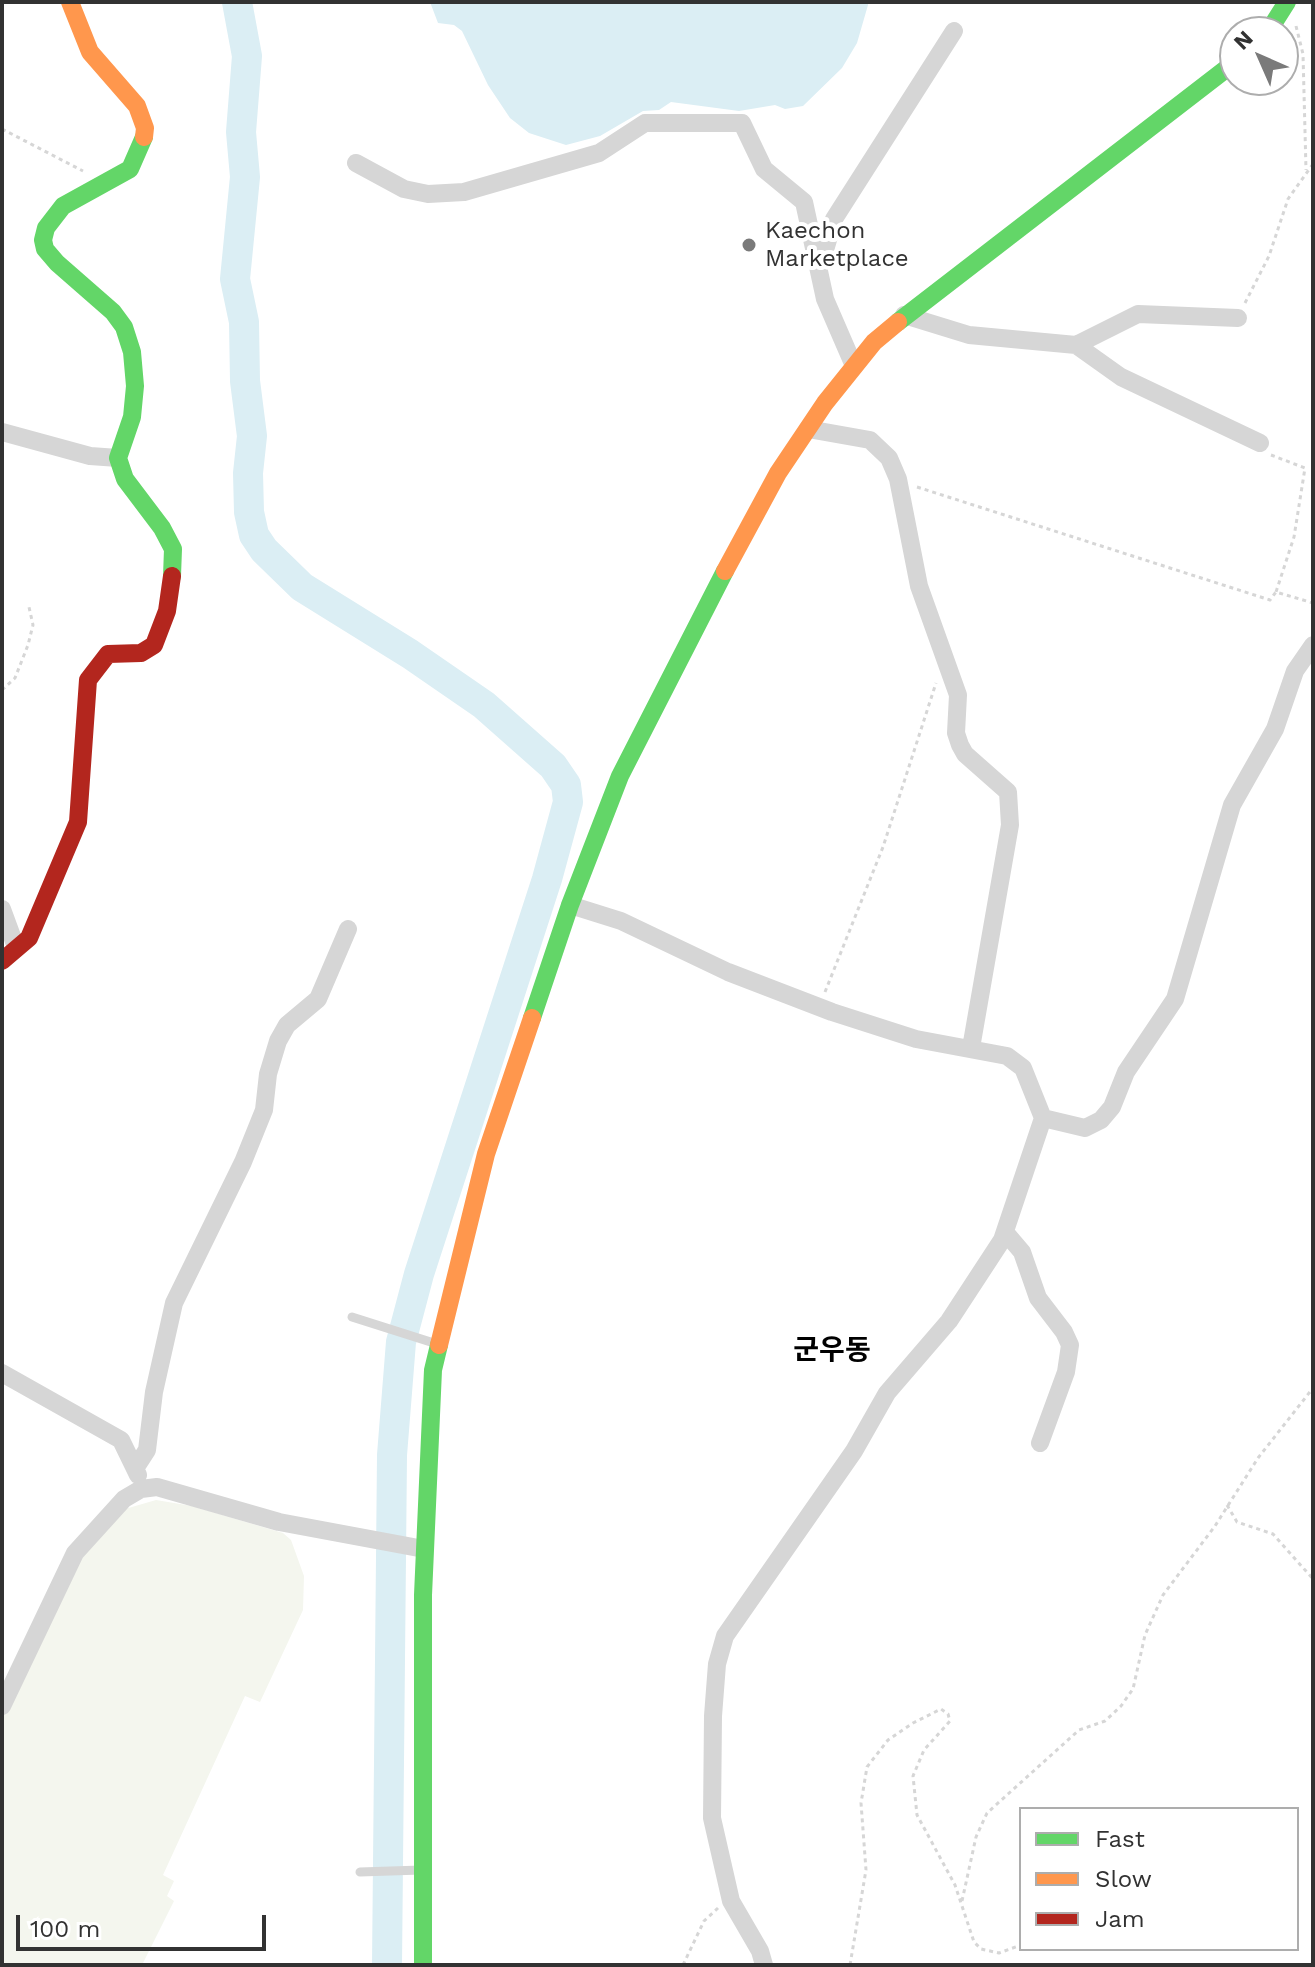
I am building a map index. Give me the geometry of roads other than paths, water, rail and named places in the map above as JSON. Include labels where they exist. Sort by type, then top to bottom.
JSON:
[{"type":"street","points":[[2,961],[29,938],[78,822],[88,680],[108,654],[141,653],[154,645],[161,633],[169,601],[173,549],[162,528],[125,479],[118,458],[132,417],[135,386],[132,352],[124,327],[113,312],[57,263],[45,249],[43,240],[46,228],[63,206],[130,169],[139,154],[145,128],[128,92],[90,52],[70,2]]},
{"type":"street","points":[[820,271],[834,219],[954,31]]},
{"type":"street","points":[[423,1965],[416,1548],[428,1411],[429,1342],[486,1154],[570,905],[615,789],[644,725],[755,512],[808,429],[854,366],[904,315],[1219,74]]},
{"type":"street","points":[[356,163],[404,189],[428,194],[464,192],[599,153],[645,123],[742,123],[764,169],[804,202],[825,299],[854,366]]},
{"type":"street","points":[[1076,345],[1138,314],[1238,318]]},
{"type":"street","points":[[904,315],[969,335],[1076,345],[1121,377],[1260,443]]},
{"type":"street","points":[[808,429],[870,440],[889,458],[899,487],[919,586],[958,695],[956,733],[960,745],[1008,792],[1010,825],[999,869],[971,1048]]},
{"type":"street","points":[[2,432],[90,456],[118,458]]},
{"type":"street","points":[[1043,1118],[1074,1128],[1085,1128],[1101,1120],[1112,1107],[1126,1072],[1175,999],[1232,805],[1264,751],[1287,700],[1295,671],[1313,645]]},
{"type":"street","points":[[570,905],[621,921],[728,972],[820,1007],[916,1039],[1007,1056],[1023,1068],[1043,1118],[1005,1232],[956,1311],[887,1393],[854,1451],[725,1636],[717,1664],[710,1773],[712,1818],[731,1901],[760,1951],[764,1965]]},
{"type":"street","points":[[2,909],[16,947]]},
{"type":"street","points":[[136,1467],[147,1450],[154,1392],[174,1303],[243,1162],[264,1110],[268,1074],[278,1041],[287,1025],[318,999],[348,929]]},
{"type":"street","points":[[1005,1232],[1022,1252],[1038,1298],[1070,1345],[1066,1372],[1040,1443]]},
{"type":"street","points":[[2,1373],[121,1440],[136,1467],[141,1489]]},
{"type":"street","points":[[2,1706],[75,1553],[124,1499],[141,1489],[157,1487],[279,1522],[416,1548]]},
{"type":"lane","points":[[352,1317],[429,1342]]},
{"type":"lane","points":[[360,1872],[423,1870]]},
{"type":"waterway","points":[[237,2],[247,56],[241,132],[245,177],[235,279],[244,322],[245,381],[252,436],[248,473],[249,512],[254,535],[264,550],[302,587],[410,654],[484,705],[553,766],[566,785],[568,802],[547,879],[419,1274],[401,1342],[392,1455],[387,1965]]},
{"type":"place","name":"Kaechon Marketplace","points":[[749,245]]},
{"type":"district","name":"군우동","points":[[832,1351]]}]
